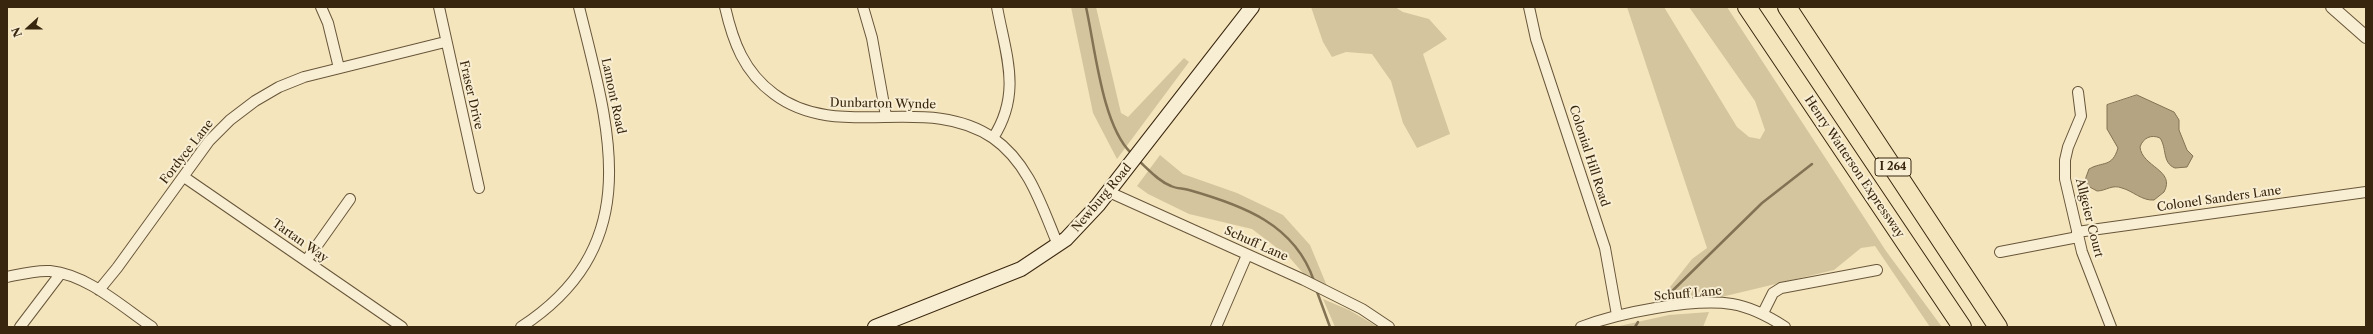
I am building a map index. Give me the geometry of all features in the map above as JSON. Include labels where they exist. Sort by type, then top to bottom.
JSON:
[{"type":"highway","points":[[1735,7],[1751,13]]},
{"type":"highway","name":"I 264","points":[[1787,7],[1998,327]]},
{"type":"highway","name":"Henry Watterson Expressway","points":[[1751,13],[1962,327]]},
{"type":"main road","name":"Newburg Road","points":[[875,327],[1021,269],[1058,245],[1079,227],[1109,192],[1252,7]]},
{"type":"street","points":[[321,7],[328,23],[339,68]]},
{"type":"street","name":"Fraser Drive","points":[[439,7],[445,42],[479,188]]},
{"type":"street","name":"Lamont Road","points":[[521,327],[565,291],[583,269],[595,246],[607,204],[610,173],[607,124],[579,7]]},
{"type":"street","name":"Dunbarton Wynde","points":[[725,7],[734,41],[744,62],[759,82],[779,98],[800,109],[821,115],[929,116],[946,118],[966,124],[993,138],[1006,150],[1024,171],[1034,188],[1058,245]]},
{"type":"street","points":[[862,7],[872,38],[886,116]]},
{"type":"street","points":[[993,138],[1003,121],[1009,104],[1011,86],[997,7]]},
{"type":"street","name":"Colonial Hill Road","points":[[1529,7],[1536,39],[1605,248],[1617,315]]},
{"type":"street","points":[[2332,7],[2366,37]]},
{"type":"street","name":"Fordyce Lane","points":[[99,290],[184,177],[209,141],[230,120],[255,101],[290,82],[339,68],[445,42]]},
{"type":"street","name":"Allgeier Court","points":[[2078,92],[2081,116],[2068,146],[2064,168],[2066,189],[2077,235],[2111,327]]},
{"type":"street","name":"Tartan Way","points":[[184,177],[402,327]]},
{"type":"street","name":"Schuff Lane","points":[[1109,192],[1304,280],[1368,313],[1389,327]]},
{"type":"street","name":"Colonel Sanders Lane","points":[[2000,252],[2077,235],[2366,192]]},
{"type":"street","points":[[306,261],[350,199]]},
{"type":"street","points":[[1216,327],[1247,255]]},
{"type":"street","points":[[1763,313],[1773,294],[1781,288],[1877,270]]},
{"type":"street","points":[[7,277],[40,271],[61,273],[79,279],[99,290],[152,327]]},
{"type":"street","points":[[20,327],[61,273]]},
{"type":"street","name":"Schuff Lane","points":[[1581,327],[1617,315],[1722,303],[1748,308],[1763,313],[1785,327]]},
{"type":"shaded area","points":[[1071,7],[1096,7],[1121,113],[1128,117],[1184,58],[1189,62],[1117,159],[1093,113]]},
{"type":"shaded area","points":[[1311,7],[1395,7],[1403,12],[1429,19],[1447,39],[1423,54],[1450,134],[1417,148],[1403,123],[1391,81],[1372,54],[1346,52],[1332,57],[1323,42]]},
{"type":"shaded area","points":[[1627,7],[1664,7],[1737,127],[1749,137],[1760,139],[1765,130],[1755,101],[1689,7],[1727,7],[1886,251],[1942,327],[1930,327],[1875,246],[1861,248],[1834,270],[1713,299],[1659,301],[1692,259],[1707,248]]},
{"type":"shaded area","points":[[2137,95],[2174,112],[2179,120],[2179,130],[2187,150],[2193,156],[2187,167],[2175,168],[2168,163],[2166,159],[2160,138],[2154,136],[2143,141],[2140,147],[2142,154],[2166,178],[2164,192],[2154,200],[2145,199],[2126,189],[2118,187],[2097,191],[2088,186],[2085,180],[2089,169],[2113,159],[2118,148],[2107,129],[2107,105]]},
{"type":"shaded area","points":[[1160,155],[1183,174],[1237,193],[1283,215],[1310,245],[1327,286],[1303,273],[1289,257],[1252,229],[1189,214],[1148,194],[1137,186]]},
{"type":"shaded area","points":[[1323,299],[1349,310],[1378,327],[1335,327]]},
{"type":"shaded area","points":[[1709,312],[1703,327],[1615,327],[1669,315]]},
{"type":"waterway","points":[[1086,7],[1106,105],[1121,140],[1131,153]]},
{"type":"waterway","points":[[1138,160],[1166,184],[1209,196],[1247,210],[1264,220],[1280,231],[1294,245],[1305,261],[1314,281]]},
{"type":"waterway","points":[[1664,299],[1762,203],[1812,164]]},
{"type":"waterway","points":[[1316,289],[1330,327]]},
{"type":"waterway","points":[[1635,327],[1638,322]]}]
